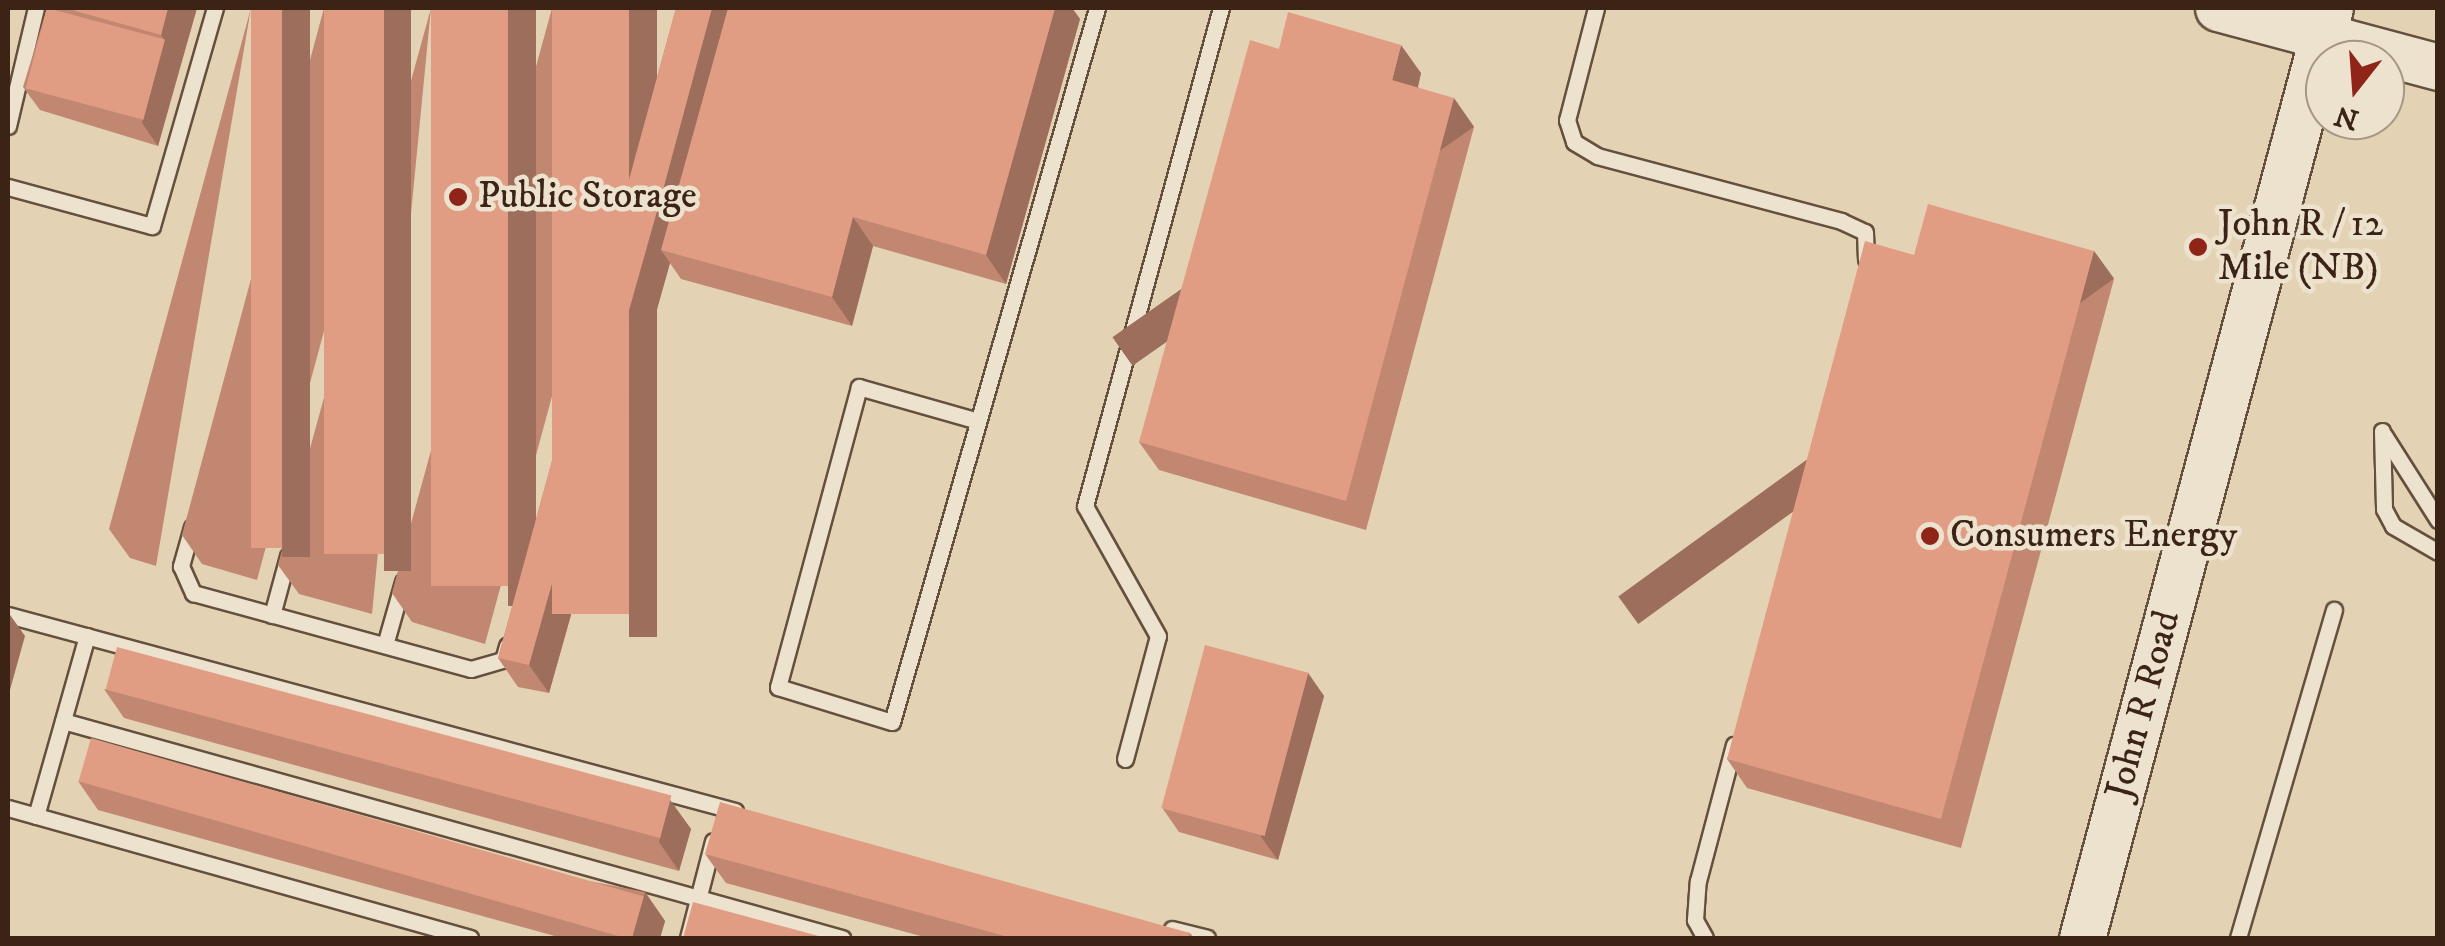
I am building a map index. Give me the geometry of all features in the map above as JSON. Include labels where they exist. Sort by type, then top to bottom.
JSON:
[{"type":"main road","points":[[2218,8],[2327,23],[2438,67]]},
{"type":"main road","name":"John R Road","points":[[2082,938],[2327,23]]},
{"type":"lane","points":[[8,126],[36,8]]},
{"type":"lane","points":[[8,187],[152,226],[216,8]]},
{"type":"lane","points":[[978,421],[859,387],[778,687],[892,722],[1097,8]]},
{"type":"lane","points":[[1125,759],[1158,636],[1085,506],[1221,8]]},
{"type":"lane","points":[[1596,8],[1567,120],[1574,142],[1598,156],[1865,232],[1868,249],[1858,287]]},
{"type":"lane","points":[[2438,520],[2382,431],[2384,508],[2393,526],[2438,552]]},
{"type":"lane","points":[[197,508],[181,566],[193,593],[471,669],[503,660],[514,623]]},
{"type":"lane","points":[[272,615],[292,542]]},
{"type":"lane","points":[[386,646],[407,569]]},
{"type":"lane","points":[[2238,938],[2334,610]]},
{"type":"lane","points":[[8,615],[758,817]]},
{"type":"lane","points":[[36,816],[87,636]]},
{"type":"lane","points":[[1705,938],[1695,920],[1698,881],[1740,719]]},
{"type":"lane","points":[[63,721],[842,938]]},
{"type":"lane","points":[[688,938],[721,807]]},
{"type":"lane","points":[[8,808],[470,938]]},
{"type":"lane","points":[[1151,923],[1207,938]]},
{"type":"building","points":[[47,8],[165,40],[143,120],[26,88]]},
{"type":"building","points":[[65,8],[168,8],[161,35]]},
{"type":"building","points":[[251,8],[282,8],[282,548],[251,548]]},
{"type":"building","points":[[324,8],[384,8],[384,554],[324,554]]},
{"type":"building","points":[[431,8],[508,8],[508,586],[431,586]]},
{"type":"building","points":[[552,8],[629,8],[629,614],[552,614]]},
{"type":"building","points":[[676,8],[712,8],[529,665],[498,658]]},
{"type":"building","points":[[728,8],[1055,8],[986,255],[853,217],[832,297],[661,250]]},
{"type":"building","points":[[1288,12],[1401,45],[1392,80],[1454,98],[1346,501],[1139,442],[1250,40],[1279,49]]},
{"type":"building","name":"Consumers Energy","points":[[1928,204],[2094,251],[1941,819],[1727,759],[1865,241],[1914,255]]},
{"type":"building","points":[[1205,645],[1308,673],[1265,836],[1161,808]]},
{"type":"building","points":[[117,647],[671,796],[660,838],[106,690]]},
{"type":"building","points":[[91,738],[644,896],[632,938],[625,938],[79,781]]},
{"type":"building","points":[[720,802],[1190,933],[1188,938],[1012,938],[705,854]]},
{"type":"building","points":[[693,902],[826,938],[683,938]]},
{"type":"place","name":"Public Storage","points":[[458,197]]},
{"type":"place","name":"John R / 12 Mile (NB)","points":[[2198,247]]},
{"type":"place","name":"Consumers Energy","points":[[1930,536]]}]
